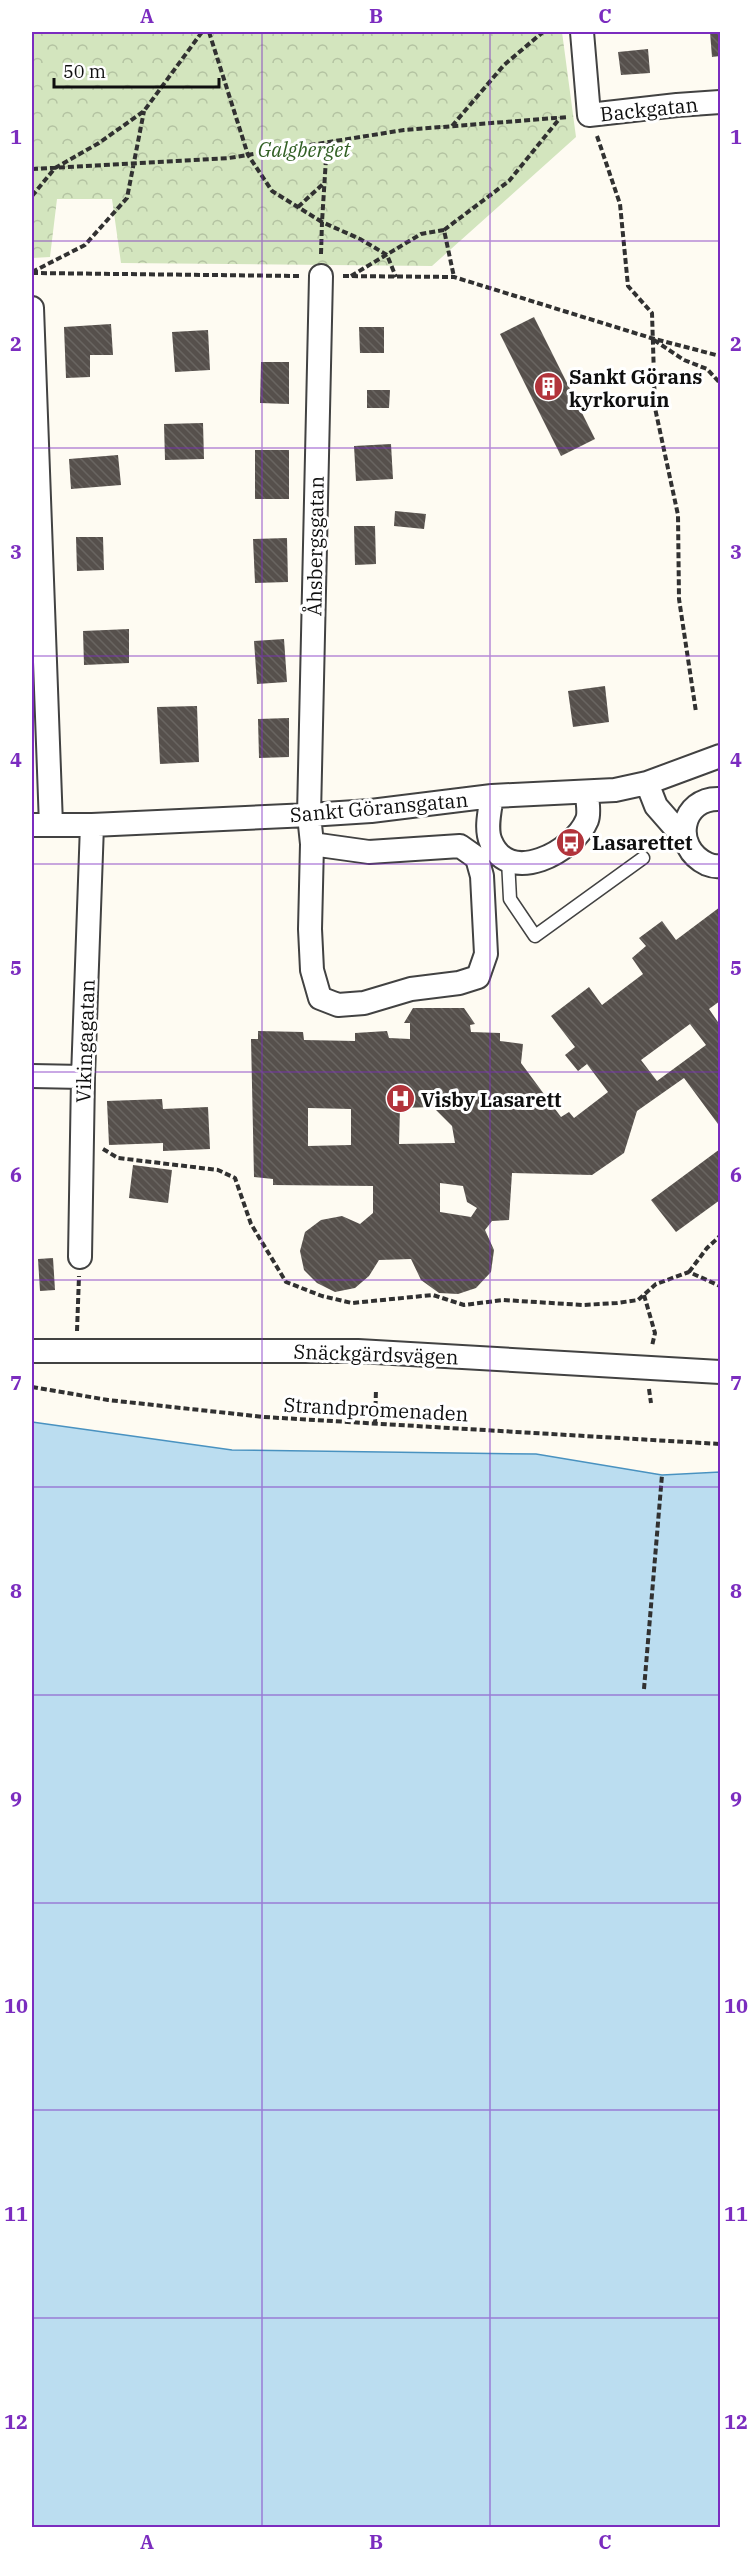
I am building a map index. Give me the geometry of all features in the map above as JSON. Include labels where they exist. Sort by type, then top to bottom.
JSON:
[{"type":"street","name":"Backgatan","points":[[582,32],[590,115],[720,102]]},
{"type":"street","name":"Åhsbergsgatan","points":[[312,844],[369,852],[460,846],[477,858],[482,876],[486,954],[478,977],[411,989],[364,1003],[338,1005],[320,998],[312,970],[310,929],[312,844],[309,815],[321,276]]},
{"type":"street","points":[[32,308],[41,825]]},
{"type":"street","name":"Sankt Göransgatan","points":[[41,825],[92,825],[309,815],[492,796],[587,793],[647,783],[720,756]]},
{"type":"street","points":[[647,783],[656,806],[684,838],[695,858],[715,867],[720,866]]},
{"type":"street","points":[[492,796],[489,840],[496,852],[508,860],[531,864],[569,844],[588,819],[587,793]]},
{"type":"street","points":[[684,838],[686,821],[696,806],[712,799],[720,799]]},
{"type":"street","name":"Vikingagatan","points":[[80,1257],[83,1077],[92,825]]},
{"type":"street","points":[[32,1076],[83,1077]]},
{"type":"street","name":"Snäckgärdsvägen","points":[[32,1351],[358,1351],[720,1372]]},
{"type":"lane","points":[[508,860],[510,899],[535,936],[643,858]]},
{"type":"path","points":[[32,196],[55,168],[99,143],[144,111],[202,32]]},
{"type":"path","points":[[208,32],[248,155],[272,191],[322,222],[360,239],[387,255],[396,277]]},
{"type":"path","points":[[452,126],[504,65],[543,32]]},
{"type":"path","points":[[32,273],[86,245],[127,198],[144,111]]},
{"type":"path","points":[[32,169],[248,155],[404,130],[590,115],[620,204],[628,286],[652,313],[651,338],[656,408],[678,515],[679,599],[696,712]]},
{"type":"path","points":[[351,277],[421,234],[444,230],[509,181],[560,117]]},
{"type":"path","points":[[321,276],[327,142]]},
{"type":"path","points":[[298,207],[324,183]]},
{"type":"path","points":[[444,230],[454,277]]},
{"type":"path","points":[[32,273],[454,277],[651,338],[720,356]]},
{"type":"path","points":[[651,338],[684,360],[707,369],[720,382]]},
{"type":"path","points":[[82,1130],[103,1149],[118,1158],[219,1170],[236,1178],[251,1224],[286,1282],[322,1296],[352,1303],[434,1295],[464,1305],[503,1300],[583,1305],[638,1300],[656,1284],[689,1272],[707,1248],[720,1236]]},
{"type":"path","points":[[76,1350],[80,1257]]},
{"type":"path","points":[[689,1272],[720,1286]]},
{"type":"path","name":"Strandpromenaden","points":[[32,1386],[108,1400],[264,1417],[720,1444]]},
{"type":"path","points":[[375,1425],[376,1389]]},
{"type":"path","points":[[644,1689],[662,1475]]},
{"type":"green space","name":"Galgberget","points":[[32,32],[562,32],[576,137],[432,266],[121,263],[112,199],[57,199],[50,257],[32,258]]},
{"type":"water","points":[[32,1422],[232,1450],[536,1454],[662,1475],[720,1472],[720,2527],[32,2527]]},
{"type":"building","points":[[710,32],[720,32],[720,56],[712,57]]},
{"type":"building","points":[[648,49],[650,73],[621,75],[618,52]]},
{"type":"building","name":"Sankt Görans kyrkoruin","points":[[534,317],[595,439],[561,456],[500,334]]},
{"type":"building","points":[[111,324],[113,355],[90,355],[90,377],[66,378],[64,327]]},
{"type":"building","points":[[359,327],[384,327],[384,353],[360,353]]},
{"type":"building","points":[[208,330],[210,370],[175,372],[172,332]]},
{"type":"building","points":[[261,362],[289,362],[289,404],[260,403]]},
{"type":"building","points":[[367,390],[390,390],[389,408],[367,408]]},
{"type":"building","points":[[203,423],[204,459],[165,460],[164,424]]},
{"type":"building","points":[[391,444],[393,479],[356,481],[354,446]]},
{"type":"building","points":[[255,450],[289,450],[289,499],[255,499]]},
{"type":"building","points":[[118,455],[121,485],[71,489],[69,459]]},
{"type":"building","points":[[395,511],[426,514],[424,529],[394,526]]},
{"type":"building","points":[[354,526],[375,526],[376,564],[355,565]]},
{"type":"building","points":[[76,537],[103,537],[104,570],[77,571]]},
{"type":"building","points":[[287,538],[288,582],[255,583],[253,539]]},
{"type":"building","points":[[129,629],[129,663],[84,665],[83,631]]},
{"type":"building","points":[[284,639],[287,682],[257,684],[254,641]]},
{"type":"building","points":[[605,686],[609,722],[573,727],[568,691]]},
{"type":"building","points":[[197,706],[199,762],[160,764],[157,707]]},
{"type":"building","points":[[289,718],[289,757],[259,758],[258,719]]},
{"type":"building","name":"Visby Lasarett","points":[[720,907],[720,1001],[709,1009],[720,1025],[720,1122],[718,1124],[684,1078],[637,1111],[624,1153],[592,1175],[512,1173],[509,1220],[492,1221],[485,1230],[494,1250],[491,1272],[476,1288],[458,1294],[439,1293],[421,1280],[411,1259],[379,1260],[369,1276],[355,1288],[335,1292],[317,1283],[304,1270],[300,1251],[305,1232],[321,1220],[342,1216],[360,1224],[373,1213],[373,1186],[273,1185],[273,1179],[254,1177],[251,1039],[258,1039],[258,1031],[303,1032],[304,1040],[355,1041],[355,1033],[387,1031],[389,1038],[410,1039],[410,1023],[404,1023],[413,1008],[464,1008],[475,1024],[470,1025],[471,1032],[500,1033],[500,1041],[523,1044],[521,1063],[561,1117],[569,1112],[574,1118],[608,1092],[587,1064],[578,1071],[565,1055],[575,1047],[551,1016],[589,987],[602,1005],[643,974],[632,958],[646,946],[639,938],[662,921],[676,940]],"holes":[[[690,1024],[706,1045],[657,1081],[641,1060]],[[433,1107],[452,1126],[455,1143],[399,1144],[400,1108]],[[308,1108],[351,1109],[351,1145],[308,1146]],[[440,1183],[463,1186],[467,1202],[477,1208],[471,1217],[440,1212]]]},
{"type":"building","points":[[162,1099],[163,1109],[208,1107],[210,1149],[163,1151],[163,1143],[109,1145],[107,1101]]},
{"type":"building","points":[[720,1149],[720,1200],[676,1232],[651,1200]]},
{"type":"building","points":[[133,1165],[172,1170],[168,1203],[129,1198]]},
{"type":"building","points":[[53,1258],[55,1290],[40,1291],[38,1259]]},
{"type":"place","name":"Sankt Görans kyrkoruin","points":[[548,387]]},
{"type":"place","name":"Lasarettet","points":[[571,842]]},
{"type":"place","name":"Visby Lasarett","points":[[400,1099]]}]
